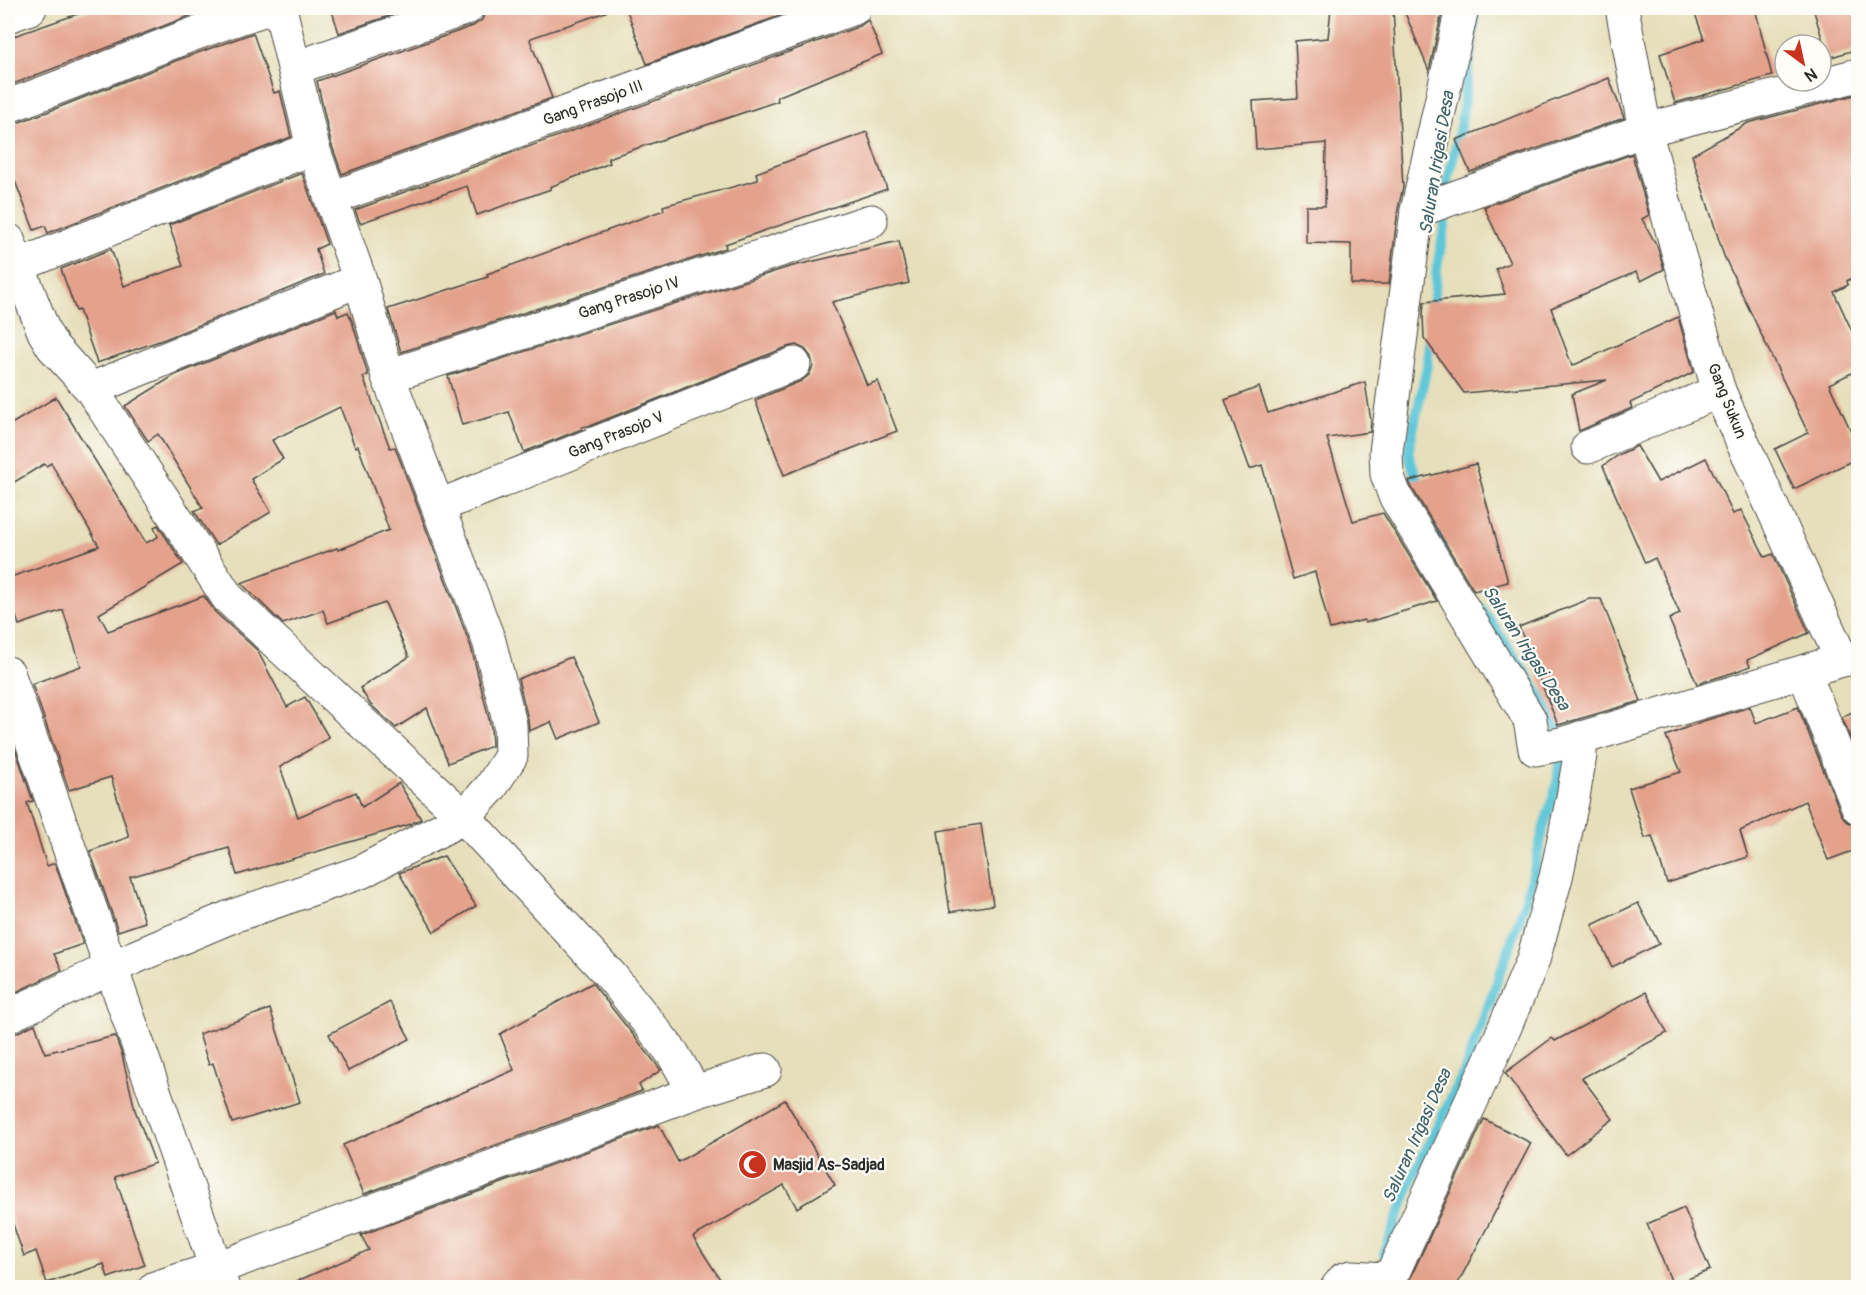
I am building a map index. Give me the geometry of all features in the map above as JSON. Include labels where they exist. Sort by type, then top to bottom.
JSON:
[{"type":"street","points":[[8,16],[30,8]]},
{"type":"street","points":[[8,106],[227,21],[270,8]]},
{"type":"street","points":[[8,1016],[230,917],[361,872],[464,817],[491,787],[511,756],[510,724],[489,641],[388,376],[360,280],[313,148],[280,8]]},
{"type":"street","points":[[295,68],[467,8]]},
{"type":"street","name":"Gang Prasojo III","points":[[332,198],[854,8]]},
{"type":"street","points":[[1462,8],[1417,211],[1386,452],[1387,474],[1395,496],[1530,720],[1535,749],[1567,742],[1850,658]]},
{"type":"street","name":"Gang Sukun","points":[[1622,8],[1645,130],[1719,391],[1850,658]]},
{"type":"street","points":[[1417,211],[1645,130],[1858,75]]},
{"type":"street","points":[[313,148],[12,253],[44,332],[53,347],[91,389],[228,598],[464,817],[612,977],[673,1054],[696,1092]]},
{"type":"street","name":"Gang Prasojo IV","points":[[388,376],[871,221]]},
{"type":"street","points":[[91,389],[360,280]]},
{"type":"street","name":"Gang Prasojo V","points":[[439,506],[794,364]]},
{"type":"street","points":[[1588,447],[1719,391]]},
{"type":"street","points":[[1804,672],[1858,807]]},
{"type":"street","points":[[8,673],[220,1278]]},
{"type":"street","points":[[1370,1282],[1394,1270],[1499,1041],[1533,960],[1561,854],[1580,755],[1567,742]]},
{"type":"street","points":[[155,1287],[220,1278],[696,1092],[765,1070]]},
{"type":"building","points":[[95,8],[210,8],[8,86],[8,38]]},
{"type":"building","points":[[331,8],[412,8],[339,33]]},
{"type":"building","points":[[485,8],[606,8],[606,12],[531,38],[552,98],[342,174],[331,143],[317,81],[473,26],[482,20]]},
{"type":"building","points":[[626,8],[801,8],[647,64]]},
{"type":"building","points":[[1331,8],[1393,8],[1403,187],[1398,209],[1389,284],[1351,284],[1351,244],[1306,243],[1306,206],[1325,206],[1326,143],[1256,149],[1253,101],[1298,98],[1295,41],[1328,38]]},
{"type":"building","points":[[1403,8],[1443,8],[1429,71]]},
{"type":"building","points":[[1693,8],[1755,8],[1772,76],[1675,103],[1660,54],[1704,39]]},
{"type":"building","points":[[1813,8],[1858,8],[1858,49],[1833,56],[1833,33],[1820,33]]},
{"type":"building","points":[[868,20],[882,54],[777,97],[778,101],[608,158],[610,163],[550,187],[551,189],[477,215],[467,186],[360,223],[355,210],[860,26]]},
{"type":"building","points":[[253,33],[274,93],[280,91],[291,137],[48,233],[45,226],[34,230],[8,163],[8,124],[47,112]]},
{"type":"building","points":[[1609,78],[1624,118],[1470,172],[1456,140]]},
{"type":"building","points":[[1858,94],[1858,275],[1847,281],[1848,285],[1834,292],[1858,344],[1858,370],[1829,384],[1858,446],[1858,458],[1794,489],[1775,449],[1808,433],[1724,256],[1692,155],[1748,123]]},
{"type":"building","points":[[867,132],[887,189],[725,244],[726,248],[401,352],[388,309],[488,277],[487,274],[664,210],[663,206],[758,180],[756,173]]},
{"type":"building","points":[[1632,154],[1649,215],[1642,219],[1657,246],[1664,269],[1641,281],[1636,272],[1551,308],[1572,366],[1678,317],[1694,372],[1630,403],[1632,408],[1579,431],[1572,394],[1607,380],[1464,393],[1424,338],[1424,302],[1505,294],[1496,269],[1510,263],[1484,207]]},
{"type":"building","points":[[302,173],[327,244],[316,249],[324,274],[165,339],[97,363],[79,310],[76,311],[61,269],[111,249],[124,286],[183,266],[169,225]]},
{"type":"building","points":[[899,241],[909,283],[832,302],[867,385],[878,381],[897,431],[784,475],[755,400],[801,381],[809,375],[813,366],[811,357],[805,349],[796,345],[582,427],[582,429],[524,452],[509,412],[462,425],[448,376],[789,267]]},
{"type":"building","points":[[336,310],[338,316],[348,312],[352,321],[368,375],[363,377],[390,448],[395,447],[471,647],[491,727],[492,746],[448,763],[427,708],[396,728],[370,704],[360,688],[409,657],[385,603],[328,623],[323,610],[283,624],[241,583],[389,530],[358,446],[355,447],[340,407],[272,440],[283,459],[251,479],[271,512],[216,545],[194,511],[203,508],[158,434],[148,441],[125,406],[175,375]]},
{"type":"building","points":[[1365,382],[1371,421],[1370,432],[1327,438],[1353,521],[1383,513],[1437,601],[1365,623],[1364,620],[1330,629],[1315,572],[1293,579],[1262,465],[1250,469],[1225,400],[1259,387],[1268,413]]},
{"type":"building","points":[[56,397],[146,543],[158,537],[154,527],[158,525],[183,564],[99,614],[108,631],[204,596],[215,612],[257,650],[287,707],[305,697],[329,738],[280,767],[298,817],[356,792],[362,807],[399,783],[421,819],[408,825],[237,875],[229,848],[130,877],[145,922],[118,931],[90,851],[129,837],[111,777],[69,790],[32,684],[81,666],[63,610],[19,625],[8,592],[8,578],[99,546],[51,463],[46,466],[44,464],[8,486],[8,426]]},
{"type":"building","points":[[1637,446],[1658,482],[1706,458],[1733,514],[1741,510],[1765,557],[1773,554],[1809,633],[1747,660],[1750,666],[1697,684],[1669,619],[1680,614],[1655,558],[1645,563],[1603,466]]},
{"type":"building","points":[[1476,464],[1508,582],[1474,591],[1409,481]]},
{"type":"building","points":[[1589,599],[1601,599],[1641,701],[1558,725],[1519,627]]},
{"type":"building","points":[[571,657],[599,722],[558,739],[551,722],[529,731],[518,679]]},
{"type":"building","points":[[1750,707],[1756,723],[1798,707],[1841,814],[1846,821],[1854,825],[1858,836],[1858,849],[1828,860],[1805,801],[1740,831],[1748,857],[1667,883],[1652,836],[1645,838],[1629,788],[1681,772],[1666,736],[1700,722]]},
{"type":"building","points":[[1858,709],[1858,751],[1856,752],[1842,717]]},
{"type":"building","points":[[8,728],[33,801],[27,803],[47,866],[55,863],[83,944],[54,954],[62,970],[8,996]]},
{"type":"building","points":[[981,824],[993,905],[950,912],[938,831]]},
{"type":"building","points":[[444,856],[476,906],[434,932],[399,873]]},
{"type":"building","points":[[1638,903],[1659,944],[1612,967],[1592,925]]},
{"type":"building","points":[[592,983],[661,1070],[639,1085],[642,1091],[364,1194],[343,1145],[514,1070],[500,1034]]},
{"type":"building","points":[[1646,992],[1667,1033],[1582,1078],[1613,1119],[1566,1155],[1505,1073],[1552,1038],[1555,1041]]},
{"type":"building","points":[[390,1002],[410,1039],[348,1071],[329,1034]]},
{"type":"building","points":[[270,1009],[300,1102],[232,1123],[213,1063],[209,1065],[199,1034]]},
{"type":"building","points":[[35,1024],[45,1053],[115,1036],[122,1055],[135,1110],[155,1163],[115,1177],[145,1265],[108,1278],[104,1264],[47,1283],[36,1251],[24,1256],[8,1210],[8,1035]]},
{"type":"building","points":[[785,1100],[835,1185],[797,1208],[784,1185],[693,1237],[725,1287],[283,1287],[369,1250],[361,1235],[659,1125],[678,1162]]},
{"type":"building","points":[[1484,1119],[1531,1143],[1456,1287],[1423,1287],[1409,1281]]},
{"type":"building","points":[[1684,1208],[1710,1270],[1673,1285],[1647,1224]]},
{"type":"waterway","name":"Saluran Irigasi Desa","points":[[1432,316],[1437,267],[1445,225],[1448,181],[1461,123],[1475,20]]},
{"type":"waterway","name":"Saluran Irigasi Desa","points":[[1421,491],[1408,453],[1427,366],[1430,331]]},
{"type":"waterway","name":"Saluran Irigasi Desa","points":[[1429,511],[1443,547]]},
{"type":"waterway","name":"Saluran Irigasi Desa","points":[[1384,1254],[1413,1177],[1465,1070],[1519,921],[1557,785],[1562,735],[1532,682],[1481,608]]},
{"type":"place","name":"Masjid As-Sadjad","points":[[752,1165]]}]
